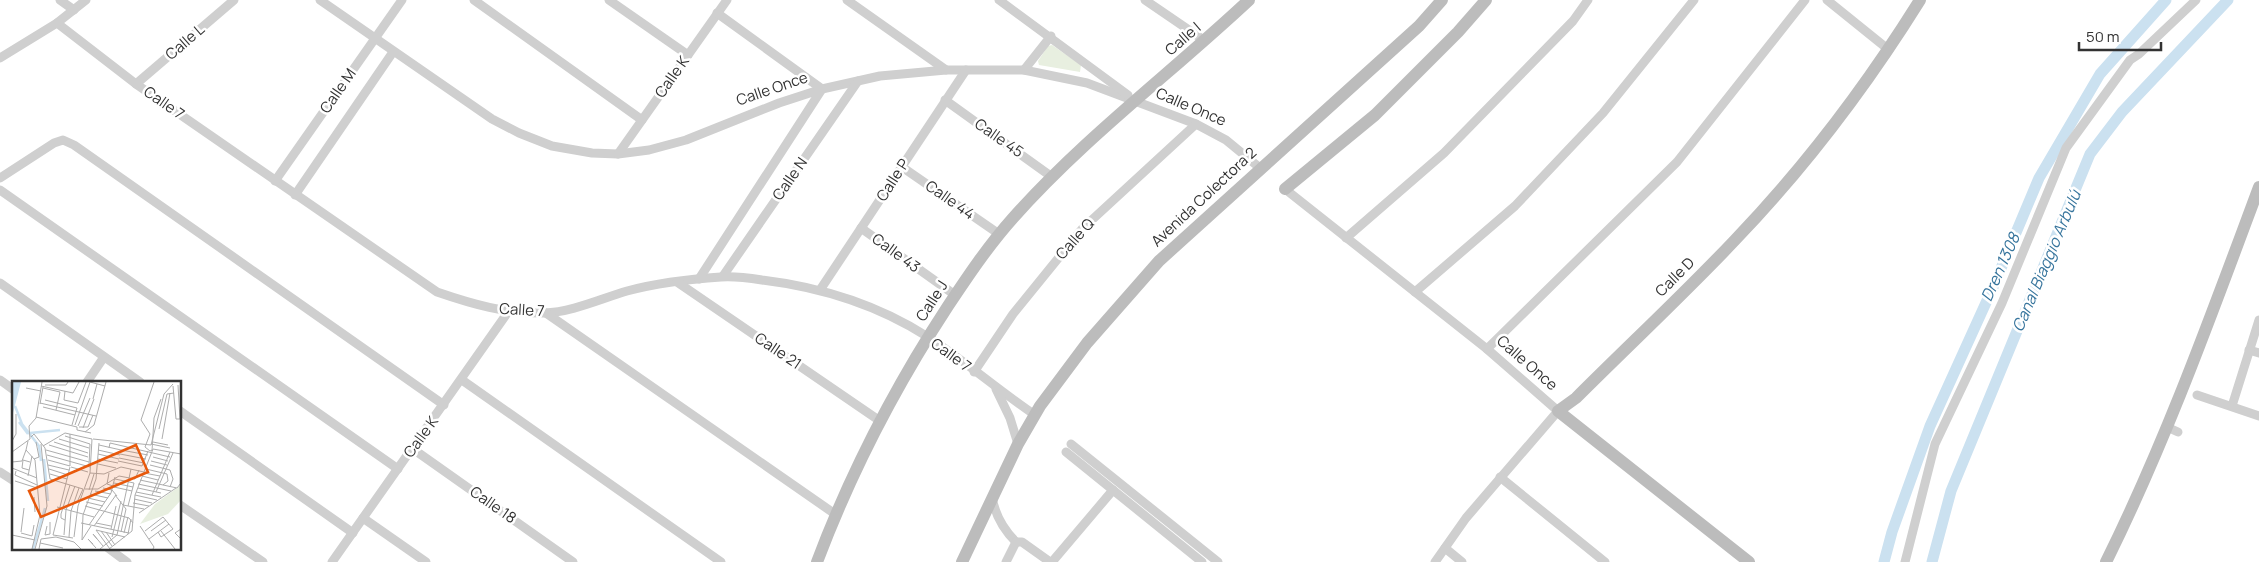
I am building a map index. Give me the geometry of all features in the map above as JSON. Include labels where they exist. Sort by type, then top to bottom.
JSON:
[{"type":"street","points":[[60,0],[74,10]]},
{"type":"street","points":[[0,58],[57,24],[86,0]]},
{"type":"street","name":"Calle L","points":[[136,84],[234,0]]},
{"type":"street","name":"Calle Once","points":[[320,0],[492,119],[519,133],[552,146],[592,154],[618,154],[649,150],[686,140],[732,120],[822,89],[880,76],[946,70],[1024,70],[1087,83],[1196,124],[1226,140],[1260,168]]},
{"type":"street","name":"Calle M","points":[[275,181],[402,0]]},
{"type":"street","points":[[474,0],[642,120]]},
{"type":"street","points":[[609,0],[688,55]]},
{"type":"street","name":"Calle K","points":[[618,154],[726,0]]},
{"type":"street","points":[[847,0],[946,70]]},
{"type":"street","points":[[999,0],[1051,36],[1136,101]]},
{"type":"street","points":[[1145,0],[1205,41]]},
{"type":"street","name":"Calle I","points":[[1136,101],[1249,0]]},
{"type":"street","name":"Avenida Colectora 2","points":[[962,562],[1018,444],[1035,415],[1087,343],[1159,261],[1419,26],[1442,0]]},
{"type":"street","points":[[1285,190],[1375,114],[1458,32],[1486,0]]},
{"type":"street","points":[[1346,238],[1444,153],[1572,21],[1588,0]]},
{"type":"street","points":[[1415,292],[1515,206],[1603,113],[1694,0]]},
{"type":"street","points":[[1487,349],[1677,162],[1805,0]]},
{"type":"street","points":[[1827,0],[1889,50]]},
{"type":"street","name":"Calle D","points":[[1435,562],[1500,477],[1558,411],[1576,398],[1736,239],[1806,159],[1889,50],[1920,0]]},
{"type":"street","points":[[1905,562],[1935,444],[2002,303],[2066,148],[2130,60],[2139,54],[2196,0]]},
{"type":"street","points":[[718,13],[822,89]]},
{"type":"street","name":"Calle 7","points":[[57,24],[136,84],[437,292],[470,304],[508,312],[546,313],[581,306],[629,291],[699,279],[723,276],[783,282],[830,292],[877,311],[927,337],[1035,415]]},
{"type":"street","points":[[1024,70],[1051,36]]},
{"type":"street","name":"Calle M","points":[[295,195],[393,52]]},
{"type":"street","name":"Calle P","points":[[820,290],[966,70]]},
{"type":"street","name":"Calle N","points":[[723,276],[858,81]]},
{"type":"street","name":"Calle N","points":[[699,279],[822,89]]},
{"type":"street","name":"Calle 45","points":[[945,100],[1052,176]]},
{"type":"street","name":"Calle J","points":[[817,562],[835,514],[880,420],[927,337],[978,261],[999,234],[1052,176],[1136,101]]},
{"type":"street","name":"Calle Q","points":[[974,372],[1012,314],[1082,229],[1196,124]]},
{"type":"street","points":[[0,178],[54,143],[63,140],[74,145],[444,405]]},
{"type":"street","name":"Calle 44","points":[[902,167],[999,234]]},
{"type":"street","points":[[2107,562],[2172,430],[2259,187]]},
{"type":"street","points":[[0,190],[398,470]]},
{"type":"street","name":"Calle Once","points":[[1285,190],[1487,349],[1558,411],[1748,562]]},
{"type":"street","name":"Calle 43","points":[[861,228],[955,295]]},
{"type":"street","name":"Calle 21","points":[[677,282],[880,420]]},
{"type":"street","points":[[0,283],[139,381]]},
{"type":"street","name":"Calle K","points":[[332,562],[462,380],[508,312]]},
{"type":"street","points":[[546,313],[835,514]]},
{"type":"street","points":[[2232,406],[2259,320]]},
{"type":"street","points":[[2249,350],[2259,353]]},
{"type":"street","points":[[88,381],[104,357]]},
{"type":"street","points":[[0,380],[12,389]]},
{"type":"street","points":[[462,380],[721,562]]},
{"type":"street","points":[[996,388],[1010,418],[1018,444]]},
{"type":"street","points":[[2197,395],[2259,416]]},
{"type":"street","points":[[181,411],[353,532]]},
{"type":"street","points":[[1072,444],[1218,562]]},
{"type":"street","name":"Calle 18","points":[[413,449],[573,562]]},
{"type":"street","points":[[1066,452],[1202,562]]},
{"type":"street","points":[[0,472],[12,480]]},
{"type":"street","points":[[1500,477],[1605,562]]},
{"type":"street","points":[[1016,542],[1022,542],[1051,562],[1113,490]]},
{"type":"street","points":[[992,496],[996,515],[1016,542]]},
{"type":"street","points":[[181,506],[263,562]]},
{"type":"street","points":[[363,518],[426,562]]},
{"type":"street","points":[[1006,562],[1016,542]]},
{"type":"street","points":[[1445,548],[1462,562]]},
{"type":"street","points":[[111,550],[127,562]]},
{"type":"green space","points":[[1052,45],[1081,65],[1080,72],[1039,65],[1038,61],[1048,46]]},
{"type":"waterway","name":"Dren 1308","points":[[1884,562],[1892,532],[1930,426],[1994,285],[2039,178],[2100,74],[2166,0]]},
{"type":"waterway","name":"Canal Biaggio Arbulú","points":[[1932,562],[1951,491],[2090,154],[2122,112],[2228,0]]}]
